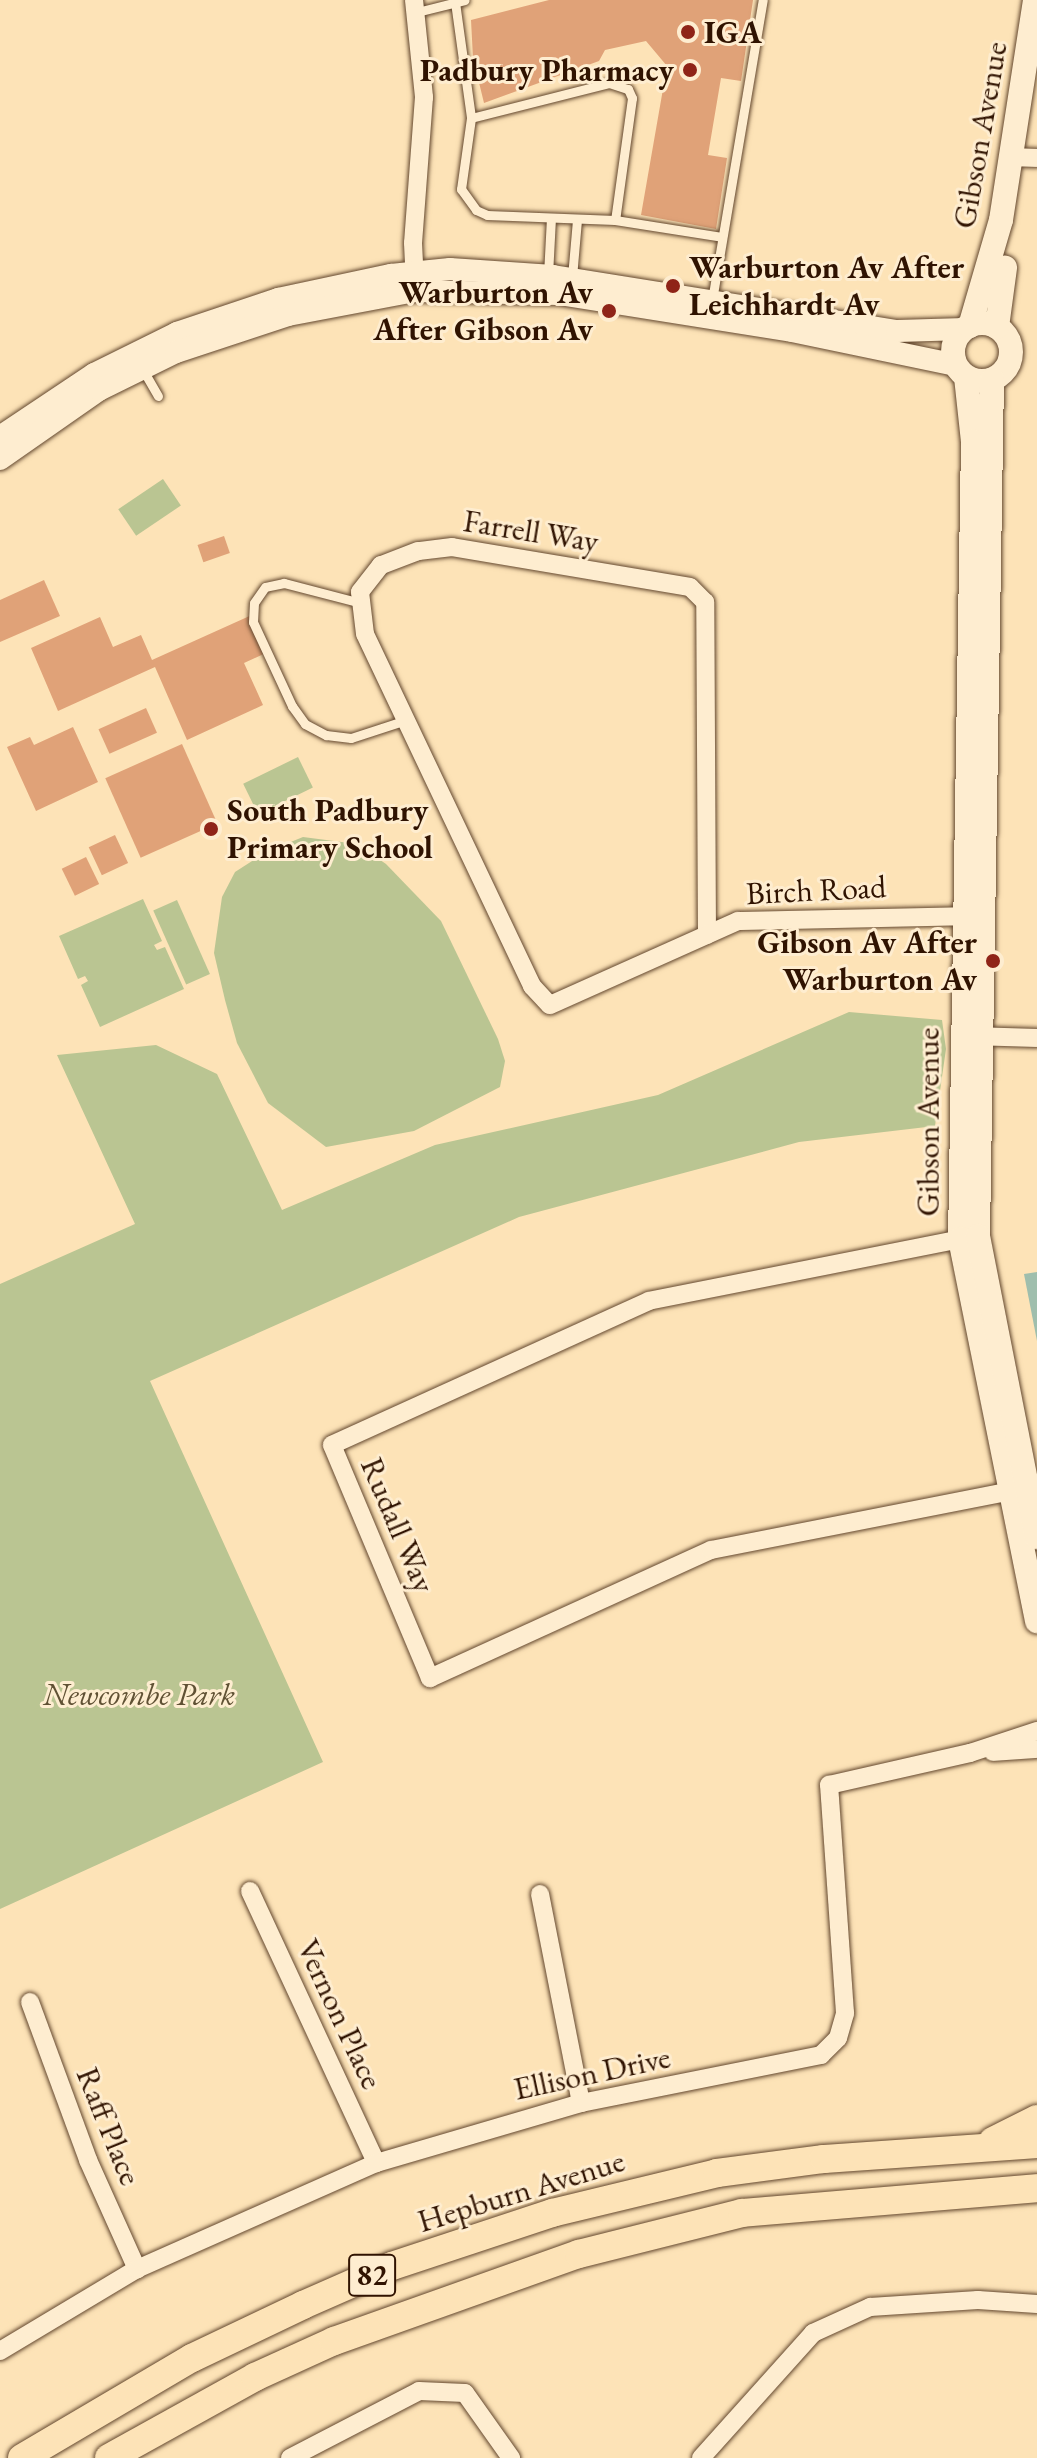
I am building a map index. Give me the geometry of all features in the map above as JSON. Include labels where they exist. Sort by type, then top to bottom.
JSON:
[{"type":"main road","name":"Gibson Avenue","points":[[968,327],[1024,157],[1035,0]]},
{"type":"main road","name":"Gibson Avenue","points":[[997,327],[1037,88]]},
{"type":"main road","points":[[968,327],[997,327],[1009,341],[1011,360],[992,380],[961,371],[953,349],[968,327]]},
{"type":"main road","name":"Gibson Avenue","points":[[961,371],[973,441],[969,1238],[1017,1490],[1037,1621]]},
{"type":"main road","name":"Gibson Avenue","points":[[973,916],[992,380]]},
{"type":"main road","name":"Gibson Avenue","points":[[1017,1490],[1037,1537]]},
{"type":"main road","points":[[981,2147],[1037,2119]]},
{"type":"main road","name":"Hepburn Avenue","points":[[22,2458],[179,2365],[303,2305],[392,2266],[552,2213],[717,2173],[1037,2144]]},
{"type":"main road","name":"82","points":[[109,2458],[255,2377],[334,2341],[407,2311],[579,2254],[742,2213],[1037,2188]]},
{"type":"street","points":[[415,6],[424,97],[415,282]]},
{"type":"street","points":[[0,459],[69,409],[142,367],[288,315],[472,269],[572,277],[897,331],[968,327]]},
{"type":"street","points":[[0,437],[101,370],[189,328],[278,299],[415,282],[559,294],[792,331],[961,371]]},
{"type":"street","name":"Farrell Way","points":[[361,603],[360,592],[381,565],[418,551],[452,547],[690,587],[705,602],[707,935]]},
{"type":"street","points":[[361,603],[365,634],[406,720]]},
{"type":"street","name":"Birch Road","points":[[406,720],[532,986],[550,1005],[738,921],[973,916]]},
{"type":"street","points":[[971,1036],[1037,1038]]},
{"type":"street","name":"Rudall Way","points":[[969,1238],[649,1301],[332,1445],[430,1678],[711,1550],[1017,1490]]},
{"type":"street","name":"Ellison Drive","points":[[0,2351],[137,2269],[376,2163],[581,2103],[811,2060],[830,2048],[845,2013],[829,1785],[970,1753],[1037,1731]]},
{"type":"street","name":"Ellison Drive","points":[[970,1753],[1037,1749]]},
{"type":"street","name":"Vernon Place","points":[[250,1891],[376,2163]]},
{"type":"street","points":[[540,1894],[581,2103]]},
{"type":"street","name":"Raff Place","points":[[30,2002],[88,2160],[137,2269]]},
{"type":"street","points":[[701,2458],[813,2333],[870,2307],[978,2300],[1037,2304]]},
{"type":"street","points":[[290,2458],[419,2391],[465,2393],[511,2458]]},
{"type":"lane","points":[[712,300],[763,0]]},
{"type":"lane","points":[[415,6],[460,1],[471,118],[461,189],[476,210],[487,215],[615,220],[722,237]]},
{"type":"lane","points":[[471,118],[609,83],[628,89],[632,98],[615,220]]},
{"type":"lane","points":[[548,275],[551,218]]},
{"type":"lane","points":[[572,277],[577,220]]},
{"type":"lane","points":[[142,367],[158,396]]},
{"type":"lane","points":[[361,603],[284,583],[265,587],[254,603],[253,622],[292,706],[305,724],[326,735],[351,738],[406,720]]},
{"type":"green space","points":[[163,479],[181,506],[136,536],[118,509]]},
{"type":"green space","points":[[298,757],[313,788],[258,814],[243,784]]},
{"type":"green space","points":[[303,837],[357,844],[386,864],[441,921],[498,1039],[505,1061],[500,1087],[414,1131],[326,1147],[268,1103],[237,1043],[214,953],[222,897],[235,872],[266,852]]},
{"type":"green space","points":[[143,899],[162,941],[154,945],[157,950],[165,947],[184,989],[100,1027],[81,985],[88,981],[85,976],[78,979],[59,936]]},
{"type":"green space","points":[[177,900],[210,974],[186,985],[153,911]]},
{"type":"green space","name":"Newcombe Park","points":[[849,1012],[942,1020],[946,1049],[935,1126],[799,1142],[519,1217],[150,1381],[323,1762],[0,1909],[0,1284],[135,1224],[57,1055],[156,1045],[217,1074],[282,1210],[435,1145],[658,1095]]},
{"type":"shaded area","points":[[1037,1272],[1037,1341],[1024,1274]]},
{"type":"building","points":[[549,0],[753,0],[741,81],[721,78],[708,155],[727,158],[716,229],[641,215],[667,66],[646,41],[605,50],[599,61],[484,103],[473,58],[471,20]]},
{"type":"building","points":[[224,536],[230,553],[203,562],[198,545]]},
{"type":"building","points":[[44,580],[60,616],[0,642],[0,600]]},
{"type":"building","points":[[254,614],[270,651],[244,663],[263,705],[187,740],[155,667],[58,711],[31,648],[100,617],[113,647],[141,635],[152,660]]},
{"type":"building","points":[[146,708],[157,733],[109,754],[98,729]]},
{"type":"building","points":[[73,727],[98,782],[36,811],[7,747],[30,737],[34,745]]},
{"type":"building","points":[[182,744],[217,823],[141,858],[105,778]]},
{"type":"building","points":[[115,835],[128,863],[102,875],[89,847]]},
{"type":"building","points":[[86,857],[99,884],[75,896],[62,869]]},
{"type":"place","name":"IGA","points":[[688,32]]},
{"type":"place","name":"Padbury Pharmacy","points":[[690,70]]},
{"type":"place","name":"Warburton Av After Leichhardt Av","points":[[673,286]]},
{"type":"place","name":"Warburton Av After Gibson Av","points":[[609,311]]},
{"type":"place","name":"South Padbury Primary School","points":[[211,829]]},
{"type":"place","name":"Gibson Av After Warburton Av","points":[[993,961]]}]
